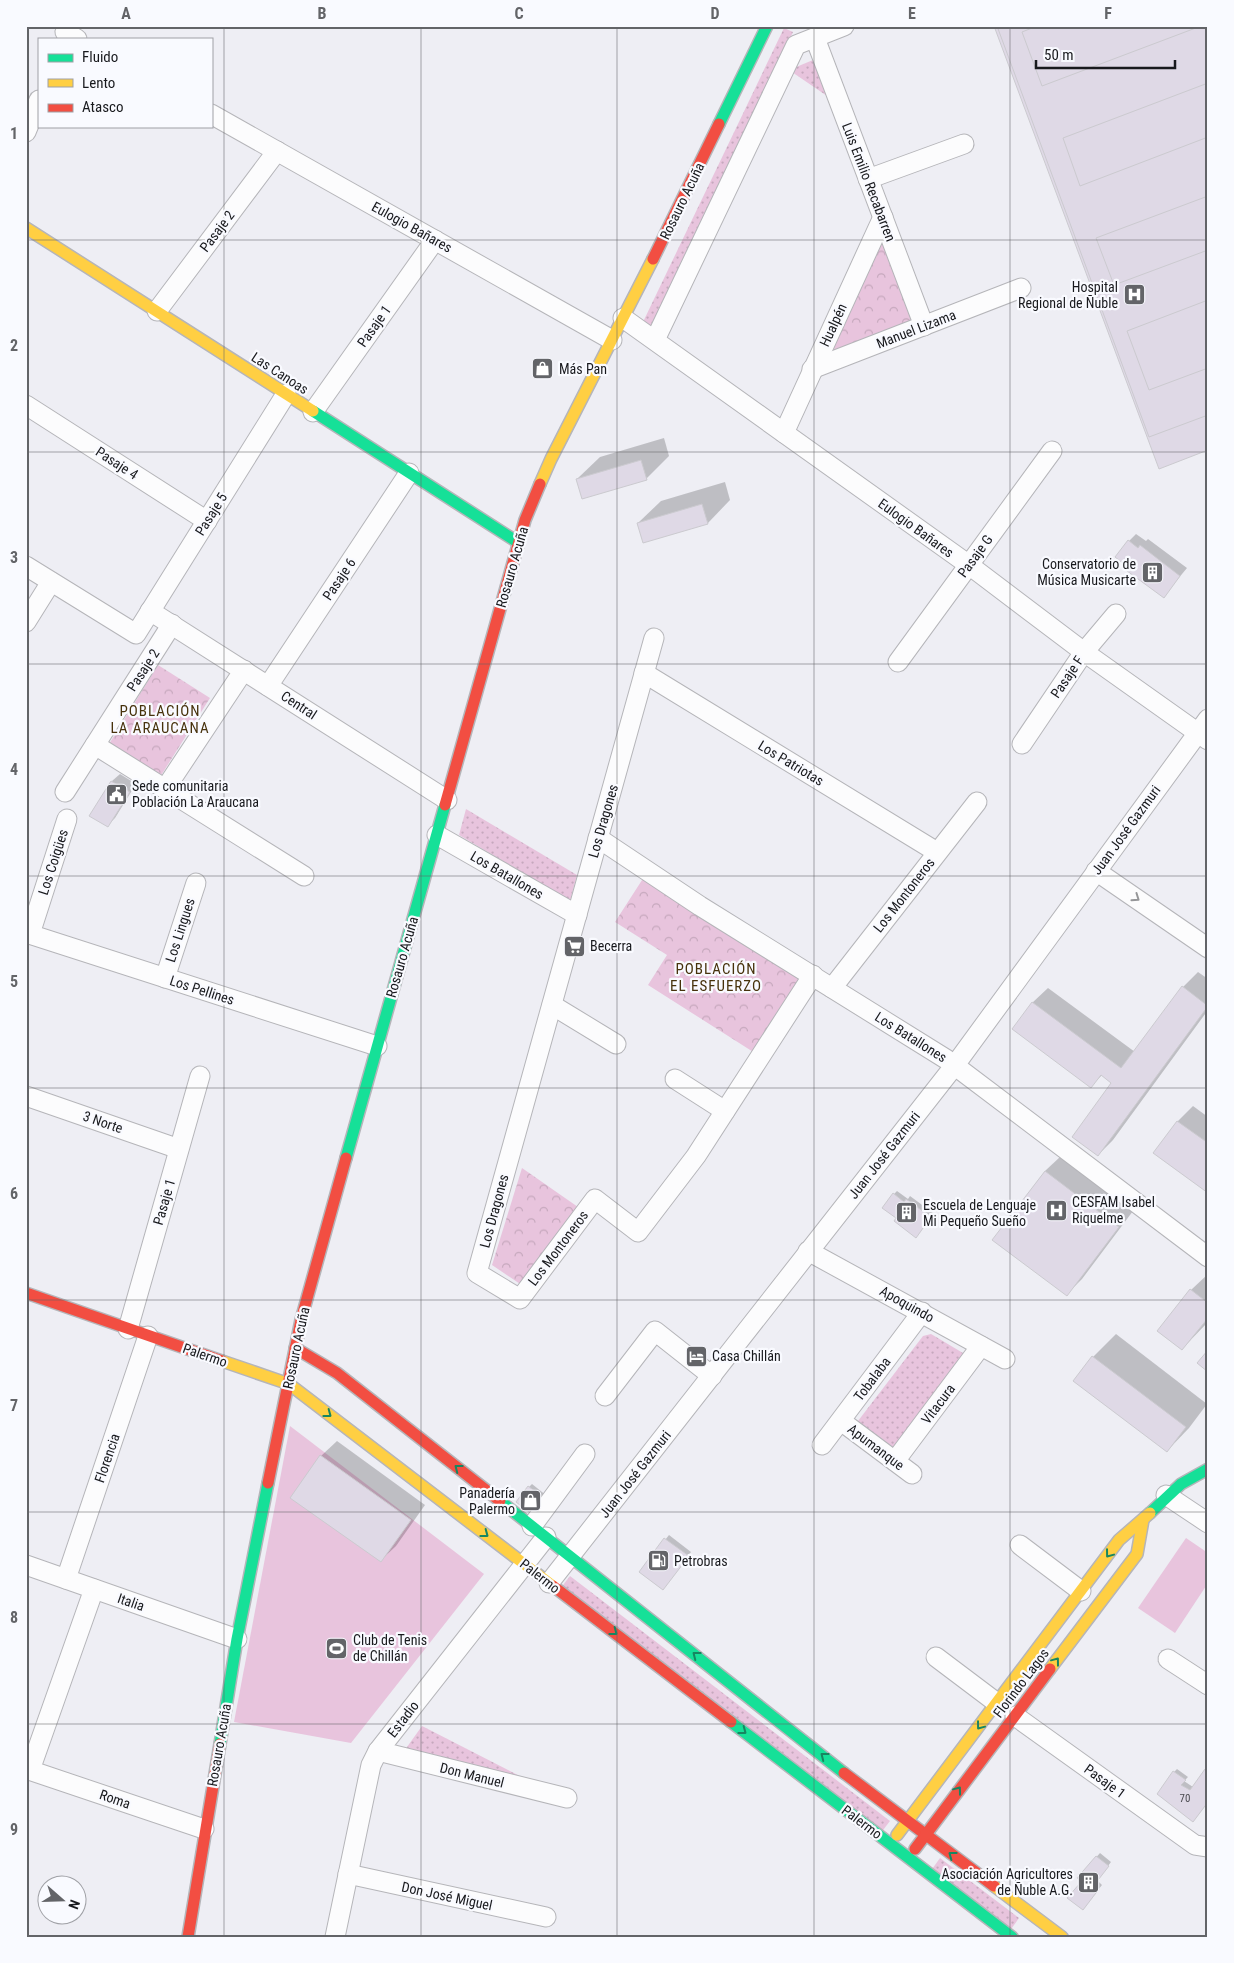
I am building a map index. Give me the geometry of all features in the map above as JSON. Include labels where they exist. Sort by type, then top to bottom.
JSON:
[{"type":"street","name":"Rosauro Acuña","points":[[188,1937],[204,1829],[237,1639],[295,1348],[311,1282],[519,542],[538,486],[623,318],[766,26]]},
{"type":"street","points":[[655,340],[796,45],[844,26]]},
{"type":"street","name":"Luis Emilio Recabarren","points":[[815,38],[924,326]]},
{"type":"street","points":[[26,132],[38,102]]},
{"type":"street","name":"Eulogio Bañares","points":[[212,115],[612,340]]},
{"type":"street","points":[[868,179],[964,144]]},
{"type":"street","name":"Pasaje 2","points":[[157,311],[277,151]]},
{"type":"street","name":"Hualpén","points":[[784,433],[883,217]]},
{"type":"street","name":"Las Canoas","points":[[26,228],[519,542]]},
{"type":"street","name":"Pasaje 1","points":[[313,412],[435,240]]},
{"type":"street","name":"Manuel Lizama","points":[[812,369],[1021,288]]},
{"type":"street","name":"Eulogio Bañares","points":[[623,318],[969,565],[1084,652],[1204,731]]},
{"type":"street","name":"Pasaje 5","points":[[51,582],[136,634],[286,394]]},
{"type":"street","name":"Pasaje 4","points":[[26,404],[207,521]]},
{"type":"street","name":"Pasaje G","points":[[898,662],[1052,451]]},
{"type":"street","name":"Pasaje 6","points":[[268,686],[409,473]]},
{"type":"street","points":[[26,566],[51,582],[26,622]]},
{"type":"street","name":"Central","points":[[150,611],[447,800]]},
{"type":"street","name":"Pasaje F","points":[[1022,744],[1084,652],[1116,614]]},
{"type":"street","name":"Pasaje 2","points":[[65,792],[172,624]]},
{"type":"street","name":"Los Dragones","points":[[477,1272],[654,638]]},
{"type":"street","points":[[165,789],[244,670]]},
{"type":"street","name":"Los Patriotas","points":[[644,673],[937,852]]},
{"type":"street","name":"Juan José Gazmuri","points":[[549,1583],[955,1065],[1096,871],[1204,731]]},
{"type":"street","points":[[95,745],[304,876]]},
{"type":"street","name":"Los Montoneros","points":[[832,988],[977,802]]},
{"type":"street","name":"Los Coigües","points":[[28,933],[67,819]]},
{"type":"street","name":"Los Batallones","points":[[437,835],[577,915]]},
{"type":"street","name":"Los Batallones","points":[[598,838],[700,906],[955,1065],[1208,1257]]},
{"type":"street","points":[[1096,871],[1208,948]]},
{"type":"street","name":"Los Lingues","points":[[165,978],[196,883]]},
{"type":"street","name":"Los Pellines","points":[[28,933],[377,1046]]},
{"type":"street","name":"Los Montoneros","points":[[477,1272],[520,1299],[595,1199],[638,1232],[696,1156],[813,975]]},
{"type":"street","points":[[552,1004],[616,1044]]},
{"type":"street","name":"Pasaje 1","points":[[128,1329],[200,1076]]},
{"type":"street","points":[[675,1079],[725,1111]]},
{"type":"street","name":"3 Norte","points":[[26,1096],[180,1149]]},
{"type":"street","name":"Apoquindo","points":[[808,1251],[1005,1359]]},
{"type":"street","name":"Palermo","points":[[26,1293],[289,1384],[1012,1937]]},
{"type":"street","name":"Tobalaba","points":[[822,1445],[922,1312]]},
{"type":"street","points":[[606,1396],[655,1331],[712,1376]]},
{"type":"street","name":"Florencia","points":[[66,1579],[148,1336]]},
{"type":"street","name":"Vitacura","points":[[895,1461],[981,1346]]},
{"type":"street","name":"Palermo","points":[[295,1348],[337,1373],[925,1835],[1039,1930],[1062,1937]]},
{"type":"street","name":"Apumanque","points":[[841,1421],[912,1474]]},
{"type":"street","points":[[539,1532],[585,1454]]},
{"type":"street","name":"Florindo Lagos","points":[[891,1844],[1119,1540],[1143,1520],[1166,1495],[1192,1475],[1208,1469]]},
{"type":"street","points":[[1166,1495],[1208,1524]]},
{"type":"street","name":"Florindo Lagos","points":[[908,1857],[1137,1554],[1143,1520]]},
{"type":"street","name":"Estadio","points":[[335,1937],[371,1765],[378,1751],[524,1564],[539,1532]]},
{"type":"street","points":[[1020,1545],[1081,1591]]},
{"type":"street","name":"Italia","points":[[26,1565],[237,1639]]},
{"type":"street","points":[[28,1770],[94,1589]]},
{"type":"street","points":[[936,1657],[997,1703]]},
{"type":"street","points":[[1168,1658],[1208,1685]]},
{"type":"street","name":"Pasaje 1","points":[[1015,1716],[1201,1846]]},
{"type":"street","name":"Don Manuel","points":[[378,1751],[568,1798]]},
{"type":"street","name":"Roma","points":[[28,1770],[204,1829]]},
{"type":"street","name":"Don José Miguel","points":[[348,1874],[546,1917]]},
{"type":"green space","points":[[784,28],[793,32],[652,326],[643,322]]},
{"type":"green space","points":[[813,60],[830,98],[789,70]]},
{"type":"green space","points":[[883,234],[916,320],[823,357]]},
{"type":"green space","points":[[158,665],[210,698],[160,777],[109,744]]},
{"type":"green space","points":[[466,809],[577,875],[570,901],[459,835]]},
{"type":"green space","points":[[644,877],[806,979],[758,1055],[648,985],[667,955],[615,922]]},
{"type":"green space","points":[[522,1168],[578,1207],[523,1286],[492,1265]]},
{"type":"green space","points":[[931,1334],[963,1353],[964,1361],[895,1449],[890,1448],[868,1435],[858,1421],[923,1336]]},
{"type":"green space","name":"Club de Tenis de Chillán","points":[[290,1426],[484,1574],[351,1743],[234,1722]]},
{"type":"green space","points":[[1186,1538],[1208,1553],[1208,1583],[1175,1633],[1138,1608]]},
{"type":"green space","points":[[570,1576],[890,1821],[880,1834],[560,1589]]},
{"type":"green space","points":[[422,1726],[541,1787],[402,1754]]},
{"type":"green space","points":[[940,1858],[1019,1918],[1009,1932],[930,1872]]},
{"type":"building","name":"Hospital Regional de Ñuble","points":[[994,26],[1208,26],[1208,450],[1159,469]]},
{"type":"building","points":[[997,26],[1037,26],[1022,32],[1042,86],[1201,26],[1208,26],[1208,83],[1063,138],[1080,186],[1208,137],[1208,196],[1096,238],[1114,285],[1208,250],[1208,300],[1127,331],[1149,390],[1208,368],[1208,415],[1149,437]]},
{"type":"building","points":[[641,460],[647,480],[582,499],[576,479]]},
{"type":"building","points":[[702,504],[708,524],[643,543],[637,523]]},
{"type":"building","name":"Conservatorio de Música Musicarte","points":[[1128,540],[1138,548],[1140,545],[1180,576],[1164,598],[1123,568],[1125,565],[1115,557]]},
{"type":"building","points":[[111,781],[130,792],[108,827],[89,816]]},
{"type":"building","points":[[1182,986],[1208,1006],[1098,1156],[1072,1137],[1111,1083],[1101,1075],[1091,1088],[1012,1029],[1032,1002],[1121,1068]]},
{"type":"building","points":[[1177,1121],[1208,1143],[1208,1193],[1153,1153]]},
{"type":"building","points":[[1045,1171],[1119,1227],[1067,1296],[992,1240]]},
{"type":"building","name":"Escuela de Lenguaje Mi Pequeño Sueño","points":[[893,1193],[904,1202],[906,1199],[931,1217],[916,1238],[894,1221],[896,1218],[882,1208]]},
{"type":"building","points":[[1190,1289],[1208,1303],[1208,1318],[1182,1350],[1157,1331]]},
{"type":"building","points":[[1208,1350],[1208,1372],[1197,1363]]},
{"type":"building","points":[[1092,1356],[1186,1427],[1167,1452],[1073,1381]]},
{"type":"building","points":[[320,1455],[411,1520],[381,1562],[290,1498]]},
{"type":"building","name":"Panadería Palermo","points":[[528,1486],[545,1499],[533,1515],[516,1502]]},
{"type":"building","points":[[664,1538],[689,1556],[663,1590],[639,1572]]},
{"type":"building","points":[[1205,1769],[1208,1771],[1208,1802],[1193,1822],[1157,1794],[1173,1771],[1186,1780],[1181,1785],[1190,1790]]},
{"type":"building","name":"Asociación Agricultores de Ñuble A.G.","points":[[1096,1856],[1109,1866],[1095,1884],[1099,1889],[1083,1910],[1067,1898],[1082,1881],[1077,1878]]},
{"type":"traffic: fast","points":[[719,124],[767,26]]},
{"type":"traffic: fast","points":[[313,411],[519,543]]},
{"type":"traffic: fast","points":[[346,1158],[445,805]]},
{"type":"traffic: fast","points":[[1150,1513],[1181,1484],[1208,1469]]},
{"type":"traffic: fast","points":[[220,1744],[237,1639],[268,1483]]},
{"type":"traffic: fast","points":[[500,1501],[844,1773]]},
{"type":"traffic: fast","points":[[731,1722],[1012,1937]]},
{"type":"traffic: slow","points":[[26,228],[313,411]]},
{"type":"traffic: slow","points":[[540,484],[653,259]]},
{"type":"traffic: slow","points":[[222,1361],[289,1384],[553,1586]]},
{"type":"traffic: slow","points":[[897,1835],[1119,1540],[1150,1513]]},
{"type":"traffic: slow","points":[[1050,1669],[1137,1554],[1143,1520]]},
{"type":"traffic: slow","points":[[994,1886],[1062,1937]]},
{"type":"traffic: jam","points":[[653,259],[719,124]]},
{"type":"traffic: jam","points":[[445,805],[525,520],[540,484]]},
{"type":"traffic: jam","points":[[268,1483],[301,1320],[346,1158]]},
{"type":"traffic: jam","points":[[26,1293],[222,1361]]},
{"type":"traffic: jam","points":[[295,1348],[337,1373],[500,1501]]},
{"type":"traffic: jam","points":[[553,1586],[731,1722]]},
{"type":"traffic: jam","points":[[915,1849],[1050,1669]]},
{"type":"traffic: jam","points":[[188,1937],[220,1744]]},
{"type":"traffic: jam","points":[[844,1773],[994,1886]]},
{"type":"place","name":"Hospital Regional de Ñuble","points":[[1134,295]]},
{"type":"place","name":"Más Pan","points":[[543,369]]},
{"type":"place","name":"Conservatorio de Música Musicarte","points":[[1152,572]]},
{"type":"place","name":"Sede comunitaria Población La Araucana","points":[[116,794]]},
{"type":"place","name":"Becerra","points":[[574,946]]},
{"type":"place","name":"CESFAM Isabel Riquelme","points":[[1056,1210]]},
{"type":"place","name":"Escuela de Lenguaje Mi Pequeño Sueño","points":[[907,1213]]},
{"type":"place","name":"Casa Chillán","points":[[696,1356]]},
{"type":"place","name":"Panadería Palermo","points":[[531,1501]]},
{"type":"place","name":"Petrobras","points":[[658,1561]]},
{"type":"place","name":"Club de Tenis de Chillán","points":[[337,1648]]},
{"type":"place","name":"Asociación Agricultores de Ñuble A.G.","points":[[1089,1882]]},
{"type":"district","name":"POBLACIÓN LA ARAUCANA","points":[[160,720]]},
{"type":"district","name":"POBLACIÓN EL ESFUERZO","points":[[716,978]]}]
